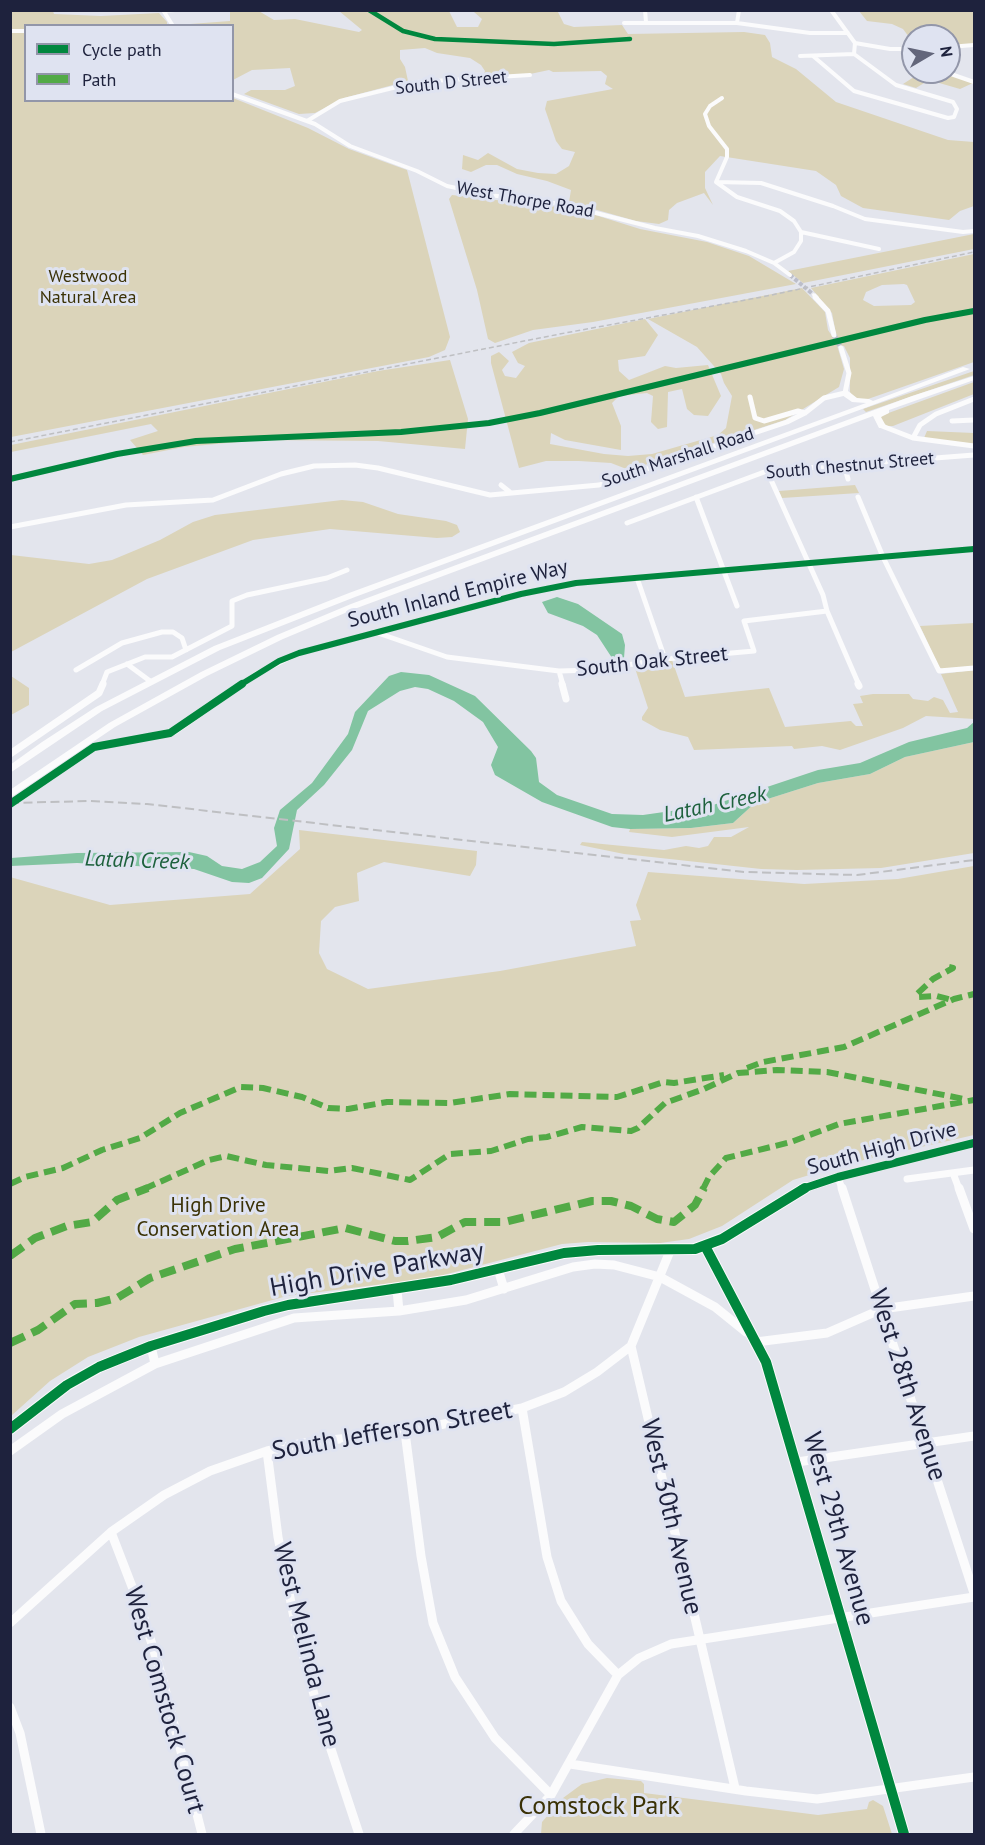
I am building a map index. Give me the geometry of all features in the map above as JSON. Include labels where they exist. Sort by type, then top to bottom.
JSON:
[{"type":"highway","points":[[845,393],[855,400],[869,401],[970,368]]},
{"type":"highway","points":[[10,770],[99,709],[217,648],[275,624],[970,368]]},
{"type":"highway","points":[[10,795],[111,725],[204,674],[280,637],[354,606],[520,545],[530,546],[603,515],[835,427],[975,378]]},
{"type":"highway","points":[[882,426],[877,419],[881,413],[964,381]]},
{"type":"highway","points":[[845,393],[851,406],[849,411]]},
{"type":"highway","points":[[835,427],[865,422],[882,426]]},
{"type":"highway","points":[[520,545],[519,537],[587,510]]},
{"type":"main road","name":"South High Drive","points":[[670,1251],[705,1246],[722,1239],[806,1187],[975,1143]]},
{"type":"main road","name":"West 29th Avenue","points":[[705,1246],[766,1362],[904,1834]]},
{"type":"main road","name":"High Drive Parkway","points":[[10,1429],[67,1385],[99,1367],[150,1346],[288,1305],[397,1290],[582,1250],[670,1251]]},
{"type":"street","points":[[172,24],[163,11],[175,10]]},
{"type":"street","points":[[645,19],[647,10]]},
{"type":"street","points":[[738,23],[739,10]]},
{"type":"street","points":[[831,10],[855,43],[854,54]]},
{"type":"street","points":[[624,23],[645,19],[738,23],[810,33],[848,33]]},
{"type":"street","points":[[855,43],[901,49]]},
{"type":"street","points":[[800,56],[854,54],[896,85],[953,102],[957,109],[954,117],[948,118],[854,91],[813,56]]},
{"type":"street","name":"South D Street","points":[[307,121],[340,101],[417,82],[530,75]]},
{"type":"street","name":"West Thorpe Road","points":[[234,94],[307,121],[350,146],[452,187],[489,195],[561,204],[698,236],[746,251],[774,263],[790,275]]},
{"type":"street","points":[[716,182],[727,157],[727,149],[709,126],[705,114],[710,106],[722,98]]},
{"type":"street","points":[[716,182],[762,183],[865,219],[963,232],[975,231]]},
{"type":"street","points":[[716,182],[737,197],[780,211],[794,221],[801,232],[801,241],[794,252],[774,263]]},
{"type":"street","points":[[801,232],[879,249]]},
{"type":"street","points":[[814,295],[828,311],[834,335]]},
{"type":"street","points":[[841,348],[849,373],[845,393]]},
{"type":"street","name":"South Marshall Road","points":[[10,527],[126,505],[213,500],[281,474],[324,465],[355,465],[490,495],[599,484],[787,422],[805,413],[824,398],[845,393]]},
{"type":"street","points":[[750,397],[752,412],[756,418],[764,421],[798,411],[805,413]]},
{"type":"street","points":[[913,438],[920,425],[936,414],[975,399]]},
{"type":"street","points":[[952,421],[975,420]]},
{"type":"street","points":[[882,426],[913,438],[975,446]]},
{"type":"street","name":"South Chestnut Street","points":[[627,523],[767,471],[975,455]]},
{"type":"street","points":[[844,465],[848,479]]},
{"type":"street","points":[[767,471],[823,595],[827,611],[859,686]]},
{"type":"street","points":[[501,485],[511,493]]},
{"type":"street","points":[[696,497],[737,606]]},
{"type":"street","points":[[858,497],[939,671],[975,668]]},
{"type":"street","name":"South Inland Empire Way","points":[[153,736],[175,731],[256,674],[299,653],[521,594],[576,583],[975,549]]},
{"type":"street","points":[[10,754],[99,693],[107,672],[145,657],[172,657],[232,627],[232,601],[248,595],[317,580],[347,570]]},
{"type":"street","points":[[637,578],[665,659]]},
{"type":"street","name":"South Oak Street","points":[[375,632],[447,657],[559,671],[596,670],[665,659],[754,651],[744,621],[827,611]]},
{"type":"street","points":[[76,670],[122,643],[162,632],[173,632],[182,638],[186,650]]},
{"type":"street","points":[[127,664],[150,681]]},
{"type":"street","points":[[559,671],[566,699]]},
{"type":"street","points":[[907,1179],[975,1170]]},
{"type":"street","points":[[953,1173],[975,1228]]},
{"type":"street","name":"West 28th Avenue","points":[[838,1177],[975,1595]]},
{"type":"street","points":[[631,1346],[670,1251]]},
{"type":"street","points":[[10,1451],[62,1414],[155,1364],[294,1318],[399,1311],[466,1300],[573,1267],[595,1264],[631,1268],[660,1277],[715,1307],[736,1322],[757,1343],[828,1333],[882,1309],[975,1296]]},
{"type":"street","points":[[498,1269],[504,1289]]},
{"type":"street","points":[[397,1290],[399,1311]]},
{"type":"street","points":[[150,1346],[155,1364]]},
{"type":"street","name":"South Jefferson Street","points":[[10,1623],[111,1532],[164,1495],[210,1471],[267,1451],[303,1443],[405,1432],[522,1408],[564,1392],[597,1372],[631,1346]]},
{"type":"street","name":"West 30th Avenue","points":[[631,1346],[735,1788]]},
{"type":"street","points":[[522,1408],[547,1557],[561,1601],[588,1644],[618,1675]]},
{"type":"street","points":[[405,1432],[421,1556],[433,1623],[450,1666],[495,1738],[551,1795]]},
{"type":"street","points":[[797,1462],[975,1436]]},
{"type":"street","name":"West Melinda Lane","points":[[267,1451],[278,1537],[296,1628],[319,1713],[359,1834]]},
{"type":"street","name":"West Comstock Court","points":[[111,1532],[143,1615],[162,1677],[202,1834]]},
{"type":"street","points":[[514,1834],[551,1795],[618,1675],[639,1658],[671,1644],[975,1595]]},
{"type":"street","points":[[10,1707],[20,1733],[41,1834]]},
{"type":"street","points":[[570,1764],[817,1799],[975,1777]]},
{"type":"green space","points":[[257,10],[274,20],[295,19],[359,32],[362,30],[339,11],[557,10],[564,24],[574,27],[622,25],[628,34],[744,32],[765,35],[770,43],[772,57],[796,69],[836,102],[948,140],[974,142],[974,206],[960,211],[949,220],[863,208],[841,196],[836,185],[816,171],[720,156],[705,172],[705,188],[713,205],[704,193],[677,203],[669,210],[668,220],[659,224],[636,221],[569,202],[571,190],[547,181],[517,174],[497,165],[486,165],[471,172],[462,169],[463,155],[478,160],[488,153],[517,169],[538,173],[556,174],[569,166],[575,152],[562,149],[556,141],[545,109],[547,101],[613,89],[605,84],[607,76],[601,71],[553,72],[549,70],[530,74],[483,76],[485,71],[481,65],[470,58],[437,53],[425,48],[400,50],[400,59],[405,67],[408,81],[344,98],[315,113],[299,114],[244,94],[251,90],[285,90],[295,86],[290,68],[252,70],[234,79],[234,24],[190,24],[230,21],[230,11]],"holes":[[[449,11],[474,12],[482,19],[478,27],[457,27]]]},
{"type":"green space","points":[[10,11],[53,11],[54,14],[101,16],[159,13],[167,22],[167,24],[24,24],[24,30],[11,30]]},
{"type":"green space","points":[[859,11],[974,11],[974,44],[961,45],[961,24],[901,24],[901,28],[892,24],[867,21]]},
{"type":"green space","name":"Westwood Natural Area","points":[[24,32],[24,102],[234,102],[234,98],[308,128],[349,149],[407,170],[450,337],[445,350],[429,357],[11,437],[11,33]]},
{"type":"green space","points":[[961,79],[973,83],[960,89],[943,84],[961,84]]},
{"type":"green space","points":[[903,84],[922,84],[916,88]]},
{"type":"green space","points":[[452,195],[576,209],[640,229],[707,242],[749,256],[796,284],[593,322],[533,330],[495,343],[488,339],[477,290],[449,199]]},
{"type":"green space","points":[[974,234],[974,249],[803,283],[788,271]]},
{"type":"green space","points":[[974,254],[974,362],[868,399],[860,399],[853,397],[850,392],[850,358],[844,346],[837,345],[844,369],[839,387],[785,420],[629,470],[611,463],[579,461],[546,461],[519,468],[491,356],[499,352],[509,361],[502,370],[505,376],[516,378],[525,366],[518,363],[512,352],[529,343],[645,319],[658,335],[645,356],[618,360],[619,371],[629,380],[665,366],[676,368],[708,365],[721,396],[708,416],[694,415],[687,409],[682,389],[668,392],[667,427],[658,429],[651,422],[653,396],[647,393],[619,396],[612,403],[621,426],[621,450],[565,440],[551,433],[550,444],[604,454],[628,456],[652,454],[718,435],[726,428],[732,396],[721,374],[697,347],[648,319],[802,288],[825,312],[828,330],[832,336],[836,334],[832,313],[811,288]],"holes":[[[882,285],[907,285],[915,302],[911,305],[874,306],[863,300],[866,292]]]},
{"type":"green space","points":[[450,360],[468,419],[465,449],[378,441],[259,440],[184,447],[143,455],[130,440],[158,431],[151,424],[11,452],[11,445],[378,371]]},
{"type":"green space","points":[[974,371],[974,375],[866,412],[863,409]]},
{"type":"green space","points":[[974,382],[974,394],[893,426],[886,426],[880,418],[883,415]]},
{"type":"green space","points":[[927,431],[974,433],[974,444],[924,438]]},
{"type":"green space","points":[[855,485],[859,493],[782,498],[779,491]]},
{"type":"green space","points":[[342,500],[363,502],[398,514],[446,521],[457,525],[460,532],[452,537],[437,538],[330,529],[253,540],[147,579],[11,652],[11,555],[89,564],[112,560],[160,540],[193,522],[215,515]]},
{"type":"green space","points":[[974,623],[974,666],[942,669],[939,667],[920,626]]},
{"type":"green space","points":[[672,660],[685,697],[769,688],[785,727],[851,721],[856,726],[863,726],[853,704],[863,703],[860,696],[873,694],[909,694],[913,699],[928,701],[934,697],[943,700],[950,713],[958,712],[941,674],[974,670],[974,719],[926,716],[903,728],[840,750],[822,746],[794,749],[792,746],[694,750],[688,737],[660,730],[642,720],[648,708],[634,665]]},
{"type":"green space","points":[[11,676],[29,688],[29,705],[11,715]]},
{"type":"green space","points":[[974,742],[974,853],[881,868],[797,870],[761,869],[624,854],[580,845],[582,842],[664,850],[686,846],[699,848],[708,846],[714,837],[731,837],[749,827],[672,837],[629,832],[630,829],[691,828],[733,823],[755,803],[818,783],[870,774],[905,757]]},
{"type":"green space","name":"High Drive Conservation Area","points":[[299,830],[477,851],[476,865],[470,876],[384,862],[357,873],[359,901],[335,907],[321,921],[319,953],[327,969],[368,989],[500,971],[636,946],[630,921],[641,920],[636,905],[648,872],[804,884],[898,879],[974,866],[974,1135],[842,1165],[793,1180],[722,1226],[689,1239],[660,1243],[562,1244],[432,1278],[287,1296],[139,1337],[88,1357],[50,1381],[11,1416],[10,877],[110,905],[250,894],[300,849]]},
{"type":"green space","name":"Comstock Park","points":[[607,1778],[641,1781],[644,1784],[644,1793],[818,1815],[867,1809],[869,1802],[873,1800],[883,1806],[892,1834],[541,1834],[542,1822],[563,1798],[582,1784]]},
{"type":"water","points":[[557,597],[578,604],[622,634],[625,645],[624,658],[614,661],[597,635],[583,626],[548,613],[542,602]]},
{"type":"water","name":"Latah Creek","points":[[401,672],[429,675],[475,696],[531,751],[536,758],[539,782],[557,795],[612,814],[643,815],[713,805],[818,770],[860,763],[909,742],[967,728],[974,722],[974,742],[905,757],[870,774],[818,783],[755,803],[733,823],[691,828],[630,829],[612,827],[542,802],[495,775],[491,765],[498,747],[483,722],[454,701],[428,689],[415,687],[400,691],[368,711],[352,750],[324,785],[297,810],[289,849],[262,878],[249,883],[232,882],[194,869],[77,863],[11,866],[11,858],[77,853],[189,852],[207,856],[222,866],[242,869],[260,862],[277,846],[274,828],[280,810],[312,783],[348,734],[355,712],[389,676]]},
{"type":"tunnel","points":[[790,275],[814,295]]},
{"type":"tunnel","points":[[834,335],[841,348]]},
{"type":"railway","points":[[10,442],[565,333],[762,297],[974,252]]},
{"type":"railway","points":[[10,803],[89,801],[147,804],[744,872],[857,875],[974,860]]},
{"type":"marked path","points":[[949,967],[953,968],[933,979],[917,994],[917,997],[937,996],[952,1000]]},
{"type":"marked path","points":[[747,1068],[763,1062],[844,1047],[954,999],[974,994]]},
{"type":"marked path","points":[[10,1256],[35,1238],[67,1226],[92,1222],[117,1200],[168,1180],[209,1160],[226,1156],[266,1165],[329,1171],[352,1168],[410,1180],[450,1154],[491,1151],[528,1139],[547,1137],[582,1127],[631,1131],[638,1128],[665,1103],[704,1089],[738,1073],[777,1070],[827,1072],[964,1099]]},
{"type":"marked path","points":[[10,1184],[25,1177],[63,1168],[102,1150],[140,1138],[180,1113],[241,1087],[263,1088],[302,1097],[328,1108],[348,1109],[387,1102],[450,1103],[510,1094],[617,1097],[664,1082],[674,1083],[724,1075]]},
{"type":"marked path","points":[[10,1343],[38,1330],[75,1304],[97,1303],[117,1298],[150,1278],[235,1249],[322,1231],[345,1228],[395,1241],[408,1241],[437,1237],[465,1222],[504,1222],[592,1201],[611,1201],[631,1206],[657,1219],[674,1222],[695,1205],[709,1177],[726,1158],[791,1142],[839,1124],[974,1100]]},
{"type":"cycle path","points":[[369,10],[403,31],[435,39],[554,44],[630,39]]},
{"type":"cycle path","points":[[10,479],[117,454],[196,441],[401,432],[489,423],[540,413],[925,320],[974,311]]},
{"type":"cycle path","points":[[10,804],[94,747],[170,733],[256,674],[279,661],[299,653],[375,632],[521,594],[576,583],[974,549]]},
{"type":"cycle path","points":[[10,1429],[67,1385],[99,1367],[151,1346],[264,1311],[288,1305],[451,1280],[564,1253],[598,1250],[695,1249],[722,1239],[806,1187],[974,1143]]},
{"type":"cycle path","points":[[705,1246],[766,1362],[904,1834]]}]
